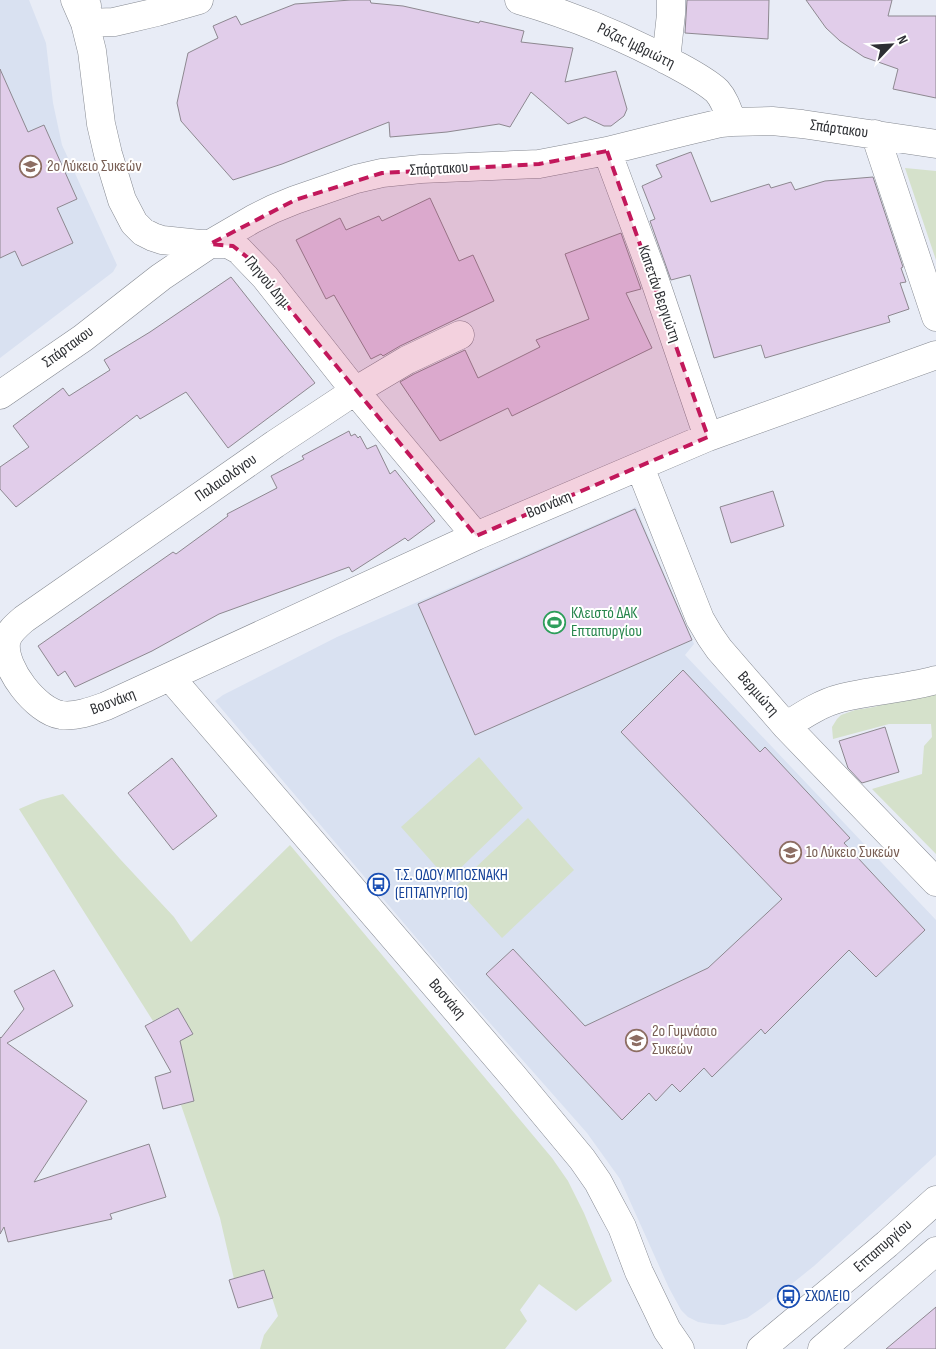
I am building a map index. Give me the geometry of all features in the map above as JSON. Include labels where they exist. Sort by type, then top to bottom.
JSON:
[{"type":"street","points":[[82,8],[114,22],[199,0]]},
{"type":"street","name":"Ρόζας Ιμβριώτη","points":[[519,0],[556,5],[666,60],[712,87],[722,98],[732,122]]},
{"type":"street","points":[[666,60],[671,0]]},
{"type":"street","name":"Γληνού Δημ.","points":[[82,8],[92,51],[101,124],[108,154],[117,188],[130,217],[138,228],[157,239],[181,243],[228,244],[247,257],[476,536]]},
{"type":"street","name":"Σπάρτακου","points":[[0,395],[83,338],[161,277],[210,244],[273,209],[365,177],[382,173],[421,169],[539,164],[608,151],[721,123],[732,122],[779,122],[936,144]]},
{"type":"street","points":[[874,134],[936,317]]},
{"type":"street","name":"Καπετάν Βεργιώτη","points":[[608,151],[655,281],[708,438]]},
{"type":"street","name":"Παλαιολόγου","points":[[6,641],[13,629],[24,619],[274,444],[355,390],[407,360],[460,335]]},
{"type":"street","name":"Βοσνάκη","points":[[6,641],[6,653],[13,671],[23,688],[36,700],[50,711],[61,715],[88,712],[106,706],[170,677],[476,536],[708,438],[936,355]]},
{"type":"street","name":"Βερμιώτη","points":[[640,467],[700,619],[719,649],[786,726],[936,882]]},
{"type":"street","name":"Βοσνάκη","points":[[170,677],[582,1159],[598,1182],[622,1227],[639,1272],[667,1330],[680,1349]]},
{"type":"street","points":[[786,726],[816,708],[839,698],[910,687],[936,680]]},
{"type":"street","name":"Επταπυργίου","points":[[761,1349],[934,1205]]},
{"type":"street","points":[[822,1349],[936,1251]]},
{"type":"highlighted area","points":[[607,151],[708,437],[476,536],[247,257],[233,246],[210,244],[295,200],[382,173],[539,164]]},
{"type":"shaded area","points":[[0,0],[29,0],[46,43],[53,103],[62,145],[117,265],[113,272],[0,358]]},
{"type":"shaded area","points":[[636,507],[694,644],[685,655],[936,920],[936,1155],[814,1266],[763,1307],[747,1318],[724,1325],[698,1322],[688,1317],[681,1310],[669,1288],[620,1179],[587,1133],[459,988],[215,701],[223,695],[337,637]]},
{"type":"green space","points":[[905,168],[936,171],[936,260]]},
{"type":"green space","points":[[936,690],[936,854],[872,789],[922,774],[924,746],[932,737],[931,724],[889,724],[833,739],[832,727],[841,715],[855,710],[874,707]]},
{"type":"green space","points":[[479,757],[523,808],[448,880],[401,827]]},
{"type":"green space","points":[[63,794],[174,917],[191,942],[290,845],[552,1158],[568,1181],[584,1213],[612,1281],[576,1311],[539,1284],[520,1310],[527,1321],[505,1349],[260,1349],[264,1335],[278,1316],[263,1270],[234,1279],[220,1218],[181,1105],[194,1101],[166,1048],[192,1033],[178,1008],[153,1021],[19,809],[40,800]]},
{"type":"green space","points":[[528,818],[574,870],[502,938],[455,887]]},
{"type":"building","points":[[370,0],[371,3],[403,6],[479,23],[480,21],[524,31],[521,42],[573,48],[565,82],[616,71],[627,109],[624,116],[611,126],[604,126],[585,117],[568,124],[531,92],[510,127],[499,124],[447,132],[390,137],[389,122],[282,164],[233,180],[181,121],[177,103],[188,53],[218,38],[213,26],[236,16],[241,25],[295,4]]},
{"type":"building","points":[[687,0],[769,0],[768,39],[685,33]]},
{"type":"building","points":[[806,0],[892,0],[888,16],[936,16],[936,98],[893,89],[898,69],[864,57],[840,41],[826,28]]},
{"type":"building","name":"2ο Λύκειο Συκεών","points":[[0,69],[28,132],[44,125],[77,199],[57,208],[73,243],[22,266],[15,251],[0,258]]},
{"type":"building","points":[[691,152],[711,202],[769,184],[771,188],[791,182],[795,190],[825,181],[873,177],[903,267],[901,268],[906,282],[900,283],[909,309],[888,316],[890,322],[765,358],[761,345],[714,358],[690,275],[671,280],[650,221],[655,219],[642,186],[662,177],[656,165]]},
{"type":"building","points":[[430,198],[459,261],[473,255],[494,301],[383,356],[381,354],[371,359],[334,295],[326,299],[296,240],[340,218],[346,230],[379,216],[382,221]]},
{"type":"building","points":[[621,233],[641,289],[626,293],[652,348],[512,416],[508,408],[440,441],[400,382],[465,350],[478,378],[540,347],[536,340],[589,319],[565,254]]},
{"type":"building","points":[[231,277],[315,383],[228,448],[186,392],[140,419],[137,415],[16,507],[0,489],[0,467],[29,447],[13,426],[63,388],[69,396],[110,370],[104,360],[150,332]]},
{"type":"building","points":[[349,431],[351,436],[355,434],[358,438],[360,436],[367,449],[376,445],[390,474],[395,470],[435,521],[408,541],[405,538],[352,572],[349,567],[219,614],[152,651],[75,687],[65,671],[58,676],[38,646],[173,552],[176,554],[228,516],[227,514],[277,488],[271,476],[304,459],[302,456]]},
{"type":"building","points":[[773,491],[784,526],[731,543],[720,507]]},
{"type":"building","name":"Κλειστό ΔΑΚ Επταπυργίου","points":[[635,509],[692,640],[475,735],[418,604]]},
{"type":"building","name":"1ο Λύκειο Συκεών","points":[[683,670],[760,752],[765,747],[850,838],[844,843],[925,930],[876,977],[849,950],[765,1034],[761,1029],[712,1077],[704,1068],[680,1092],[672,1084],[656,1101],[649,1093],[622,1120],[486,974],[513,949],[585,1026],[708,968],[782,899],[621,732]]},
{"type":"building","points":[[885,727],[899,772],[862,783],[848,768],[839,741]]},
{"type":"building","points":[[172,758],[217,816],[173,850],[128,793]]},
{"type":"building","points":[[54,970],[73,1006],[7,1043],[87,1101],[34,1182],[149,1144],[166,1197],[110,1214],[112,1219],[8,1242],[4,1227],[0,1234],[0,1037],[24,1009],[14,991]]},
{"type":"building","points":[[178,1008],[193,1034],[180,1041],[194,1101],[163,1109],[155,1077],[171,1072],[145,1026]]},
{"type":"building","points":[[264,1270],[273,1298],[238,1308],[229,1280]]},
{"type":"building","points":[[936,1307],[936,1349],[886,1349]]},
{"type":"place","name":"2ο Λύκειο Συκεών","points":[[31,166]]},
{"type":"place","name":"Κλειστό ΔΑΚ Επταπυργίου","points":[[555,622]]},
{"type":"place","name":"1ο Λύκειο Συκεών","points":[[790,852]]},
{"type":"place","name":"Τ.Σ. ΟΔΟΥ ΜΠΟΣΝΑΚΗ (ΕΠΤΑΠΥΡΓΙΟ)","points":[[379,884]]},
{"type":"place","name":"2ο Γυμνάσιο Συκεών","points":[[636,1040]]},
{"type":"place","name":"ΣΧΟΛΕΙΟ","points":[[789,1296]]}]
